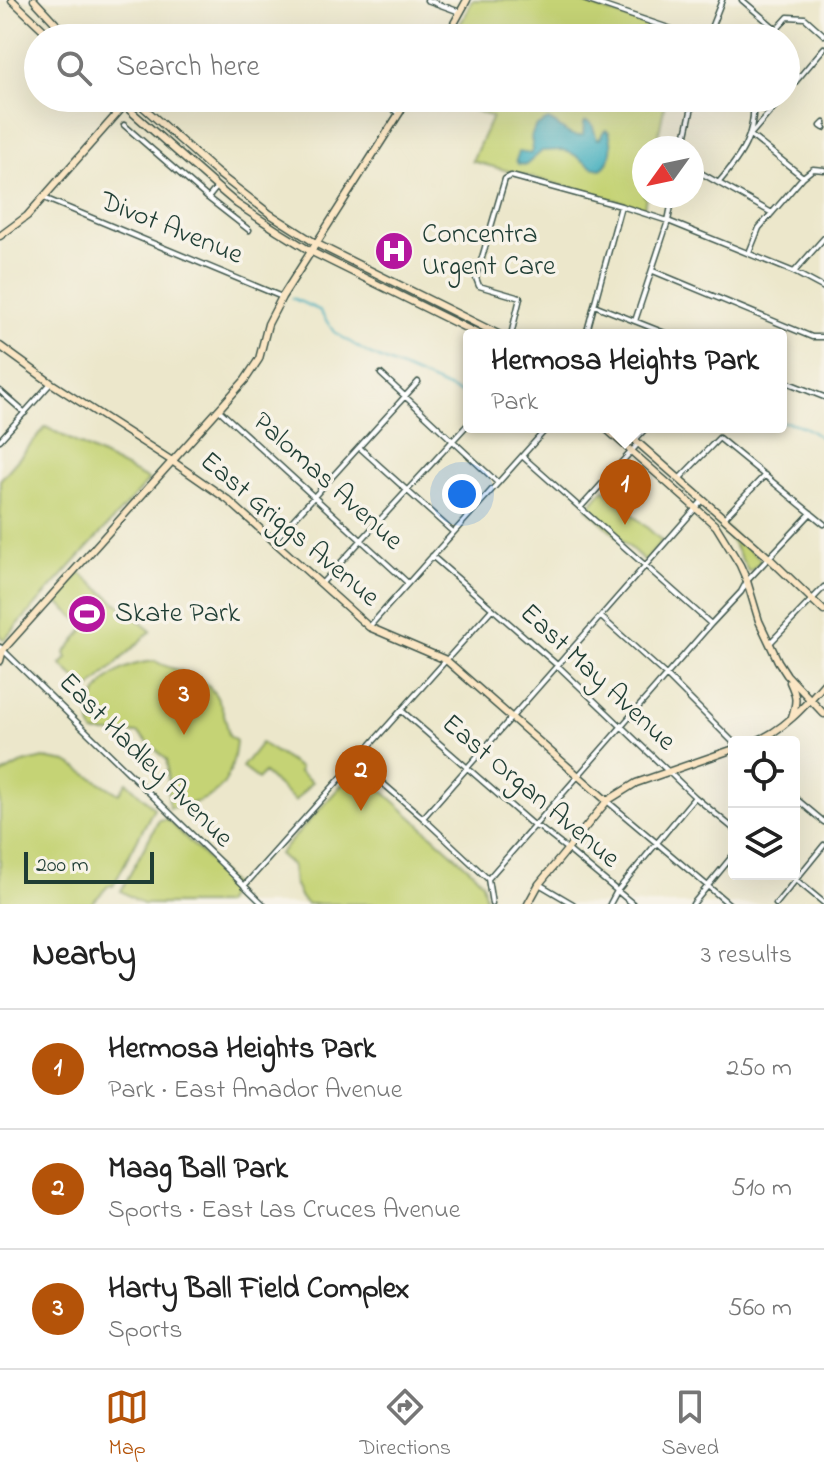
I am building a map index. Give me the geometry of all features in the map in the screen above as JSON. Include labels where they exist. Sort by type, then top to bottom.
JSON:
[{"type":"main road","points":[[12,0],[37,24]]},
{"type":"main road","points":[[34,0],[56,24]]},
{"type":"main road","points":[[455,24],[467,0]]},
{"type":"main road","points":[[115,112],[115,116]]},
{"type":"main road","points":[[0,236],[27,216],[119,112]]},
{"type":"main road","points":[[131,112],[217,187],[265,222],[312,252],[468,329]]},
{"type":"main road","points":[[148,112],[270,214],[317,244],[488,329]]},
{"type":"main road","points":[[0,661],[2,649],[245,380],[259,359],[268,324],[282,297],[399,114]]},
{"type":"main road","points":[[217,187],[225,179]]},
{"type":"main road","points":[[265,222],[270,214]]},
{"type":"main road","name":"East Griggs Avenue","points":[[0,346],[228,500],[369,627],[446,660],[607,801]]},
{"type":"main road","points":[[611,433],[716,526],[731,549],[747,581],[769,645],[797,696],[792,718]]},
{"type":"main road","points":[[626,433],[768,557],[824,611]]},
{"type":"main road","points":[[787,675],[824,714]]},
{"type":"main road","points":[[766,736],[792,718],[824,684]]},
{"type":"main road","points":[[528,904],[539,884],[607,801],[636,783],[728,751]]},
{"type":"street","points":[[427,0],[462,12]]},
{"type":"street","points":[[586,0],[657,24]]},
{"type":"street","points":[[713,24],[722,0]]},
{"type":"street","points":[[742,0],[770,24]]},
{"type":"street","points":[[781,24],[788,17],[805,18],[824,35]]},
{"type":"street","points":[[800,76],[824,48]]},
{"type":"street","points":[[686,136],[691,112]]},
{"type":"street","points":[[719,182],[739,158],[750,135],[754,112]]},
{"type":"street","points":[[750,135],[770,112]]},
{"type":"street","points":[[124,125],[249,230]]},
{"type":"street","points":[[750,135],[803,177]]},
{"type":"street","points":[[749,253],[759,228],[803,177],[813,169],[824,170]]},
{"type":"street","points":[[704,174],[772,213]]},
{"type":"street","points":[[512,329],[520,298],[479,286],[476,278],[505,179],[511,176],[668,221],[794,272],[824,288]]},
{"type":"street","points":[[208,198],[217,187]]},
{"type":"street","name":"Divot Avenue","points":[[44,198],[282,297]]},
{"type":"street","points":[[588,329],[621,206]]},
{"type":"street","points":[[635,321],[671,208]]},
{"type":"street","points":[[794,272],[824,238]]},
{"type":"street","points":[[653,271],[812,337],[824,337]]},
{"type":"street","points":[[594,305],[655,329]]},
{"type":"street","points":[[381,374],[498,483]]},
{"type":"street","points":[[273,542],[418,382]]},
{"type":"street","points":[[787,382],[824,397]]},
{"type":"street","points":[[0,440],[51,383]]},
{"type":"street","points":[[0,391],[25,413]]},
{"type":"street","name":"Palomas Avenue","points":[[219,410],[408,583]]},
{"type":"street","points":[[320,585],[463,429]]},
{"type":"street","points":[[369,627],[543,433]]},
{"type":"street","points":[[580,508],[632,450],[643,433]]},
{"type":"street","points":[[679,479],[719,438],[824,524]]},
{"type":"street","points":[[360,448],[453,532]]},
{"type":"street","points":[[522,456],[711,624]]},
{"type":"street","points":[[724,518],[765,475]]},
{"type":"street","points":[[423,818],[703,500]]},
{"type":"street","points":[[488,879],[741,592],[768,557],[811,513]]},
{"type":"street","name":"East May Avenue","points":[[432,556],[557,665],[695,797],[728,824]]},
{"type":"street","points":[[769,645],[824,587]]},
{"type":"street","points":[[244,886],[492,609]]},
{"type":"street","points":[[601,617],[667,676],[728,737]]},
{"type":"street","name":"East Hadley Avenue","points":[[2,649],[263,904]]},
{"type":"street","name":"East Organ Avenue","points":[[401,710],[534,826],[633,904]]},
{"type":"street","points":[[357,761],[488,879],[492,904]]},
{"type":"street","points":[[610,904],[617,891],[695,797]]},
{"type":"street","name":"East Griggs Avenue","points":[[607,801],[729,904]]},
{"type":"street","points":[[800,802],[824,822]]},
{"type":"street","points":[[800,876],[824,845]]},
{"type":"street","points":[[693,904],[728,861]]},
{"type":"street","points":[[776,904],[797,880],[824,903]]},
{"type":"street","points":[[539,884],[573,904]]},
{"type":"green space","points":[[472,0],[574,0],[644,24],[460,24]]},
{"type":"green space","points":[[479,112],[663,112],[658,136],[632,136],[632,205],[472,161],[492,117]]},
{"type":"green space","points":[[46,427],[149,480],[4,640],[0,636],[0,480]]},
{"type":"green space","points":[[604,489],[662,541],[645,561],[587,509]]},
{"type":"green space","points":[[706,510],[760,559],[751,571],[748,571],[734,545]]},
{"type":"green space","points":[[80,573],[151,631],[88,690],[61,665],[67,658],[65,653],[86,627],[55,600]]},
{"type":"green space","points":[[155,661],[204,682],[217,697],[229,736],[236,741],[230,771],[218,790],[198,801],[169,808],[167,760],[138,733],[94,733],[90,721],[95,697],[107,680],[133,665]]},
{"type":"green space","points":[[261,743],[300,768],[299,772],[312,782],[295,801],[264,773],[258,779],[242,767]]},
{"type":"green space","points":[[43,758],[67,762],[119,794],[127,782],[154,808],[113,886],[109,885],[91,904],[0,904],[0,775],[20,764]]},
{"type":"green space","points":[[357,768],[473,872],[482,882],[487,904],[307,904],[301,898],[294,883],[292,866],[279,854]]},
{"type":"green space","points":[[167,819],[234,886],[224,904],[143,904],[121,891],[159,820]]},
{"type":"water","points":[[548,120],[577,136],[583,135],[586,121],[592,124],[597,139],[606,130],[609,132],[611,152],[605,166],[601,169],[592,167],[563,150],[542,151],[526,165],[518,164],[519,152],[531,154],[533,150],[531,137],[535,127]]},
{"type":"waterway","points":[[292,298],[319,310],[334,332],[369,354],[463,394]]},
{"type":"waterway","points":[[787,422],[799,425],[824,440]]},
{"type":"place","name":"Concentra Urgent Care","points":[[394,251]]},
{"type":"place","name":"Hermosa Heights Park","points":[[625,525]]},
{"type":"place","name":"Skate Park","points":[[87,614]]},
{"type":"place","name":"Harty Ball Field Complex","points":[[184,735]]},
{"type":"place","name":"Maag Ball Park","points":[[361,811]]}]
